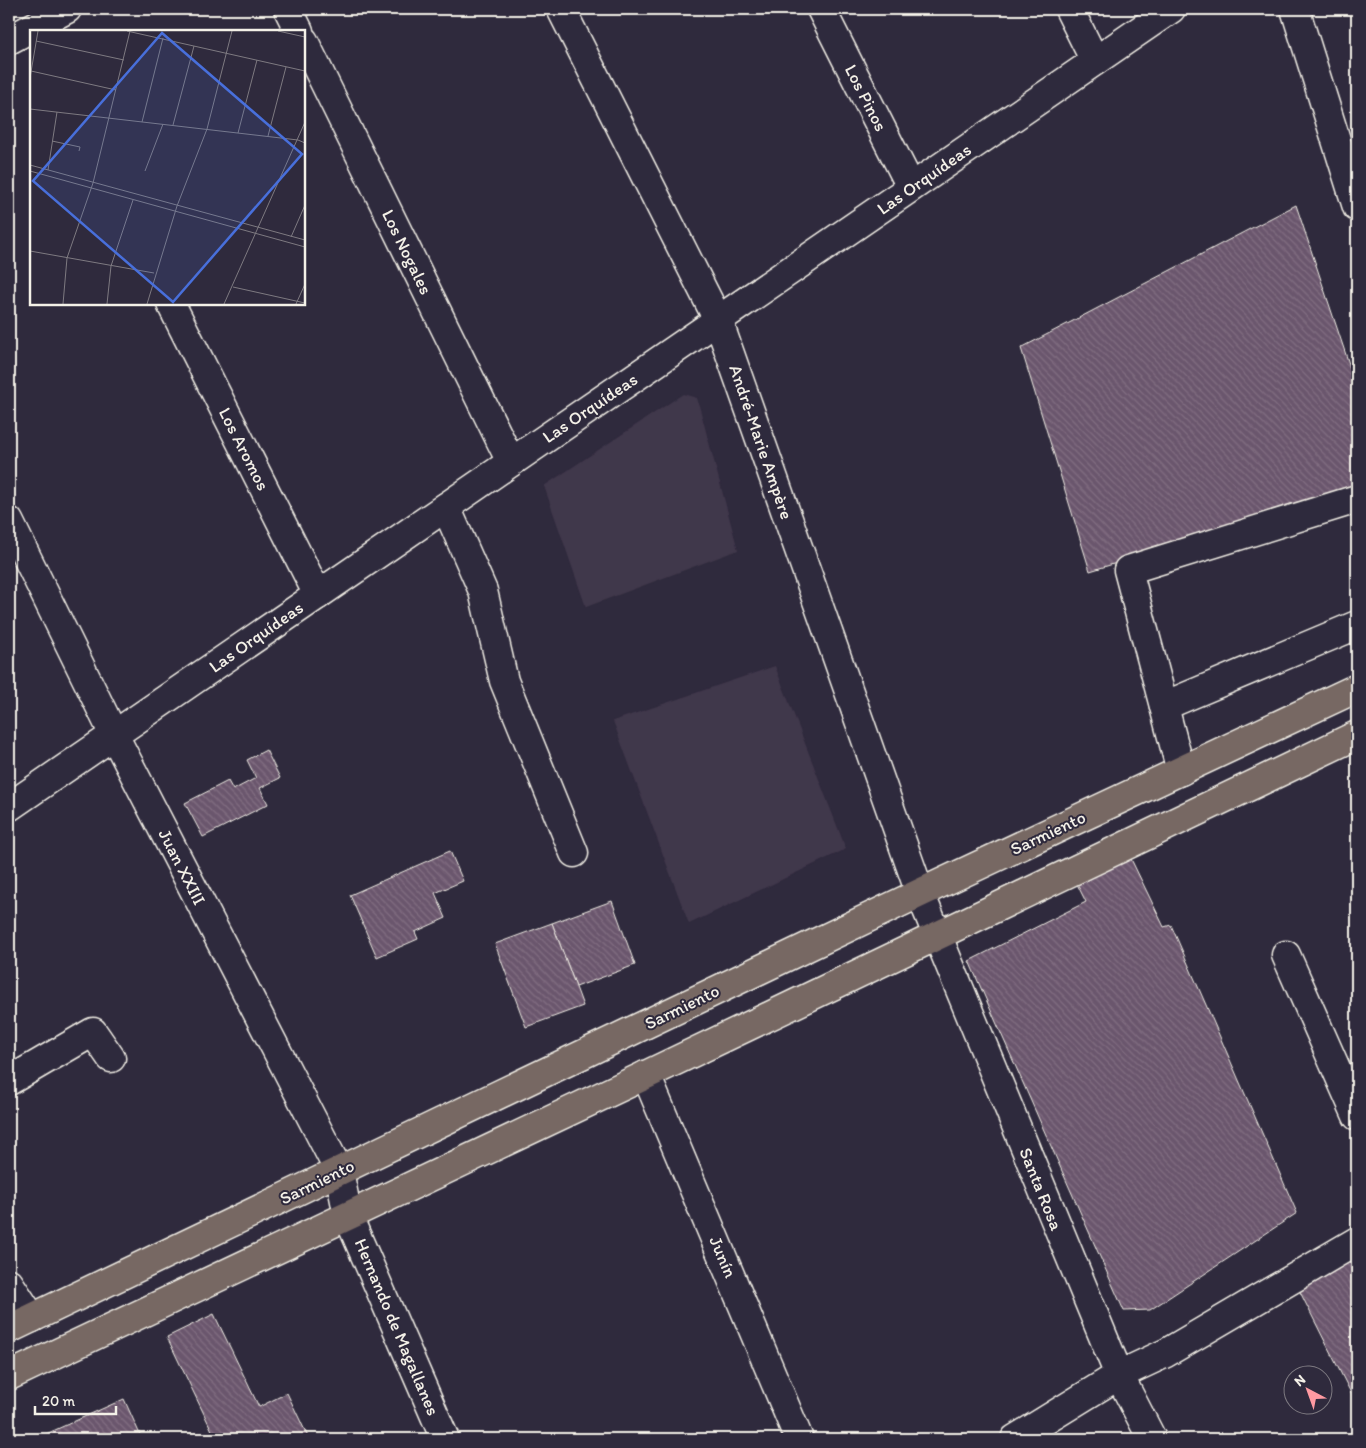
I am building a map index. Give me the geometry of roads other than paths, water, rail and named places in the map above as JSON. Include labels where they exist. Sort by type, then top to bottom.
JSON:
[{"type":"main road","name":"Sarmiento","points":[[20,1324],[920,893],[1357,688]]},
{"type":"main road","points":[[9,1376],[646,1075],[1357,735]]},
{"type":"street","points":[[30,30],[67,9]]},
{"type":"street","points":[[288,9],[298,30]]},
{"type":"street","name":"André-Marie Ampère","points":[[561,9],[718,320],[920,893],[937,935]]},
{"type":"street","name":"Los Pinos","points":[[821,9],[911,187]]},
{"type":"street","points":[[1069,9],[1095,61]]},
{"type":"street","name":"Las Orquídeas","points":[[9,807],[1171,9]]},
{"type":"street","points":[[1295,9],[1357,207]]},
{"type":"street","name":"Los Nogales","points":[[305,43],[511,462]]},
{"type":"street","name":"Los Aromos","points":[[172,305],[318,595]]},
{"type":"street","points":[[1181,770],[1128,570],[1357,499]]},
{"type":"street","points":[[446,507],[483,591],[504,680],[574,853]]},
{"type":"street","name":"Juan XXIII","points":[[13,539],[339,1171],[348,1216]]},
{"type":"street","points":[[1164,706],[1357,625]]},
{"type":"street","name":"Santa Rosa","points":[[937,935],[1118,1375],[1152,1439]]},
{"type":"street","points":[[1286,955],[1357,1116]]},
{"type":"street","points":[[9,1081],[93,1032],[111,1058]]},
{"type":"street","name":"Junín","points":[[646,1075],[799,1439]]},
{"type":"street","name":"Hernando de Magallanes","points":[[348,1216],[445,1439]]},
{"type":"street","points":[[1015,1439],[1118,1375],[1166,1353],[1357,1241]]},
{"type":"street","points":[[9,1283],[20,1324]]}]
